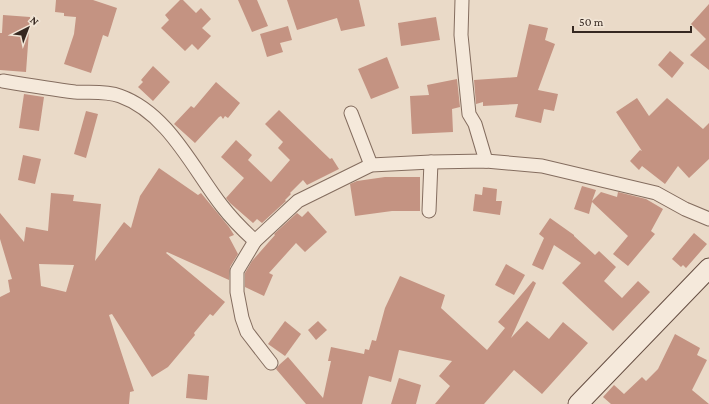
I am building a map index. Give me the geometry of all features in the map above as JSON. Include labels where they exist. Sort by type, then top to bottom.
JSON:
[{"type":"main road","points":[[578,404],[709,268]]},
{"type":"street","points":[[462,0],[461,35],[469,114],[475,124],[486,161]]},
{"type":"street","points":[[3,81],[78,92],[102,92],[121,96],[147,110],[170,132],[221,205],[235,222],[255,241]]},
{"type":"street","points":[[351,113],[371,165]]},
{"type":"street","points":[[271,363],[247,332],[242,318],[237,292],[237,271],[255,241],[298,201],[371,165],[486,161],[542,166],[656,193],[685,209],[709,219]]},
{"type":"street","points":[[429,211],[431,162]]},
{"type":"building","points":[[56,0],[93,0],[117,8],[108,37],[103,35],[91,73],[64,64],[74,34],[76,17],[64,16],[64,13],[55,12]]},
{"type":"building","points":[[180,0],[183,0],[196,13],[201,8],[211,19],[202,28],[211,36],[198,50],[192,44],[185,51],[161,28],[169,20],[165,15]]},
{"type":"building","points":[[238,0],[257,0],[268,26],[252,32]]},
{"type":"building","points":[[287,0],[359,0],[365,26],[341,31],[337,18],[297,30]]},
{"type":"building","points":[[709,4],[709,70],[690,55],[706,39],[691,24]]},
{"type":"building","points":[[3,15],[30,17],[26,72],[0,70],[0,33],[2,33]]},
{"type":"building","points":[[436,17],[440,40],[401,46],[398,23]]},
{"type":"building","points":[[529,24],[548,28],[545,40],[555,44],[538,90],[558,94],[554,111],[544,109],[541,123],[515,117],[518,104],[483,106],[483,102],[476,104],[474,80],[517,77]]},
{"type":"building","points":[[288,26],[292,40],[280,43],[283,52],[267,57],[260,34]]},
{"type":"building","points":[[670,51],[684,63],[672,78],[658,65]]},
{"type":"building","points":[[387,57],[399,88],[371,99],[358,69]]},
{"type":"building","points":[[153,66],[170,82],[153,101],[138,87],[143,82],[141,80]]},
{"type":"building","points":[[457,79],[460,107],[452,109],[453,132],[412,134],[410,96],[429,95],[427,85]]},
{"type":"building","points":[[216,82],[240,103],[228,118],[225,116],[223,119],[221,116],[219,117],[195,143],[174,124],[191,106],[194,108]]},
{"type":"building","points":[[24,94],[44,97],[39,131],[19,128]]},
{"type":"building","points":[[637,98],[649,116],[667,98],[703,129],[709,123],[709,159],[689,178],[678,166],[665,184],[642,166],[639,170],[630,161],[640,150],[642,151],[616,112]]},
{"type":"building","points":[[279,110],[330,159],[332,158],[339,169],[307,185],[303,180],[290,193],[291,194],[285,200],[286,201],[262,223],[257,219],[253,223],[226,198],[244,178],[221,157],[236,140],[252,155],[248,160],[271,182],[290,160],[278,148],[283,142],[265,124]]},
{"type":"building","points":[[86,111],[98,114],[86,158],[74,154]]},
{"type":"building","points":[[23,155],[41,159],[35,184],[18,180]]},
{"type":"building","points":[[159,168],[198,195],[201,193],[229,227],[234,235],[229,237],[238,254],[230,267],[229,280],[167,252],[166,253],[225,302],[213,316],[210,314],[194,333],[195,335],[168,367],[152,377],[112,314],[109,315],[134,391],[130,392],[129,404],[0,404],[0,297],[10,292],[8,280],[12,279],[0,239],[0,213],[24,242],[26,227],[48,231],[51,193],[74,195],[73,201],[101,204],[95,261],[124,222],[131,228],[140,196]],"holes":[[[39,264],[74,265],[66,292],[41,286]]]},
{"type":"building","points":[[385,177],[420,177],[420,211],[392,211],[355,216],[350,184],[357,181]]},
{"type":"building","points":[[582,186],[596,190],[592,201],[601,192],[617,197],[618,192],[646,199],[663,209],[651,231],[655,234],[628,266],[613,254],[628,236],[592,202],[589,214],[574,209]]},
{"type":"building","points":[[483,187],[497,189],[496,201],[502,201],[500,215],[473,211],[475,194],[482,195]]},
{"type":"building","points":[[308,211],[327,232],[305,252],[296,243],[269,273],[273,275],[264,296],[245,287],[245,273],[252,261],[275,235],[274,234],[297,213],[302,217]]},
{"type":"building","points":[[550,218],[574,235],[595,255],[599,251],[616,267],[604,281],[622,298],[638,281],[650,292],[613,331],[562,283],[581,263],[554,245],[543,270],[532,265],[544,238],[539,234]]},
{"type":"building","points":[[694,233],[707,244],[686,268],[683,265],[681,267],[672,259]]},
{"type":"building","points":[[506,264],[525,275],[514,295],[495,285]]},
{"type":"building","points":[[400,276],[445,295],[441,308],[487,350],[505,328],[498,322],[533,281],[536,283],[511,338],[527,321],[549,339],[563,322],[588,343],[542,394],[514,370],[484,404],[435,404],[450,386],[439,376],[452,361],[399,350],[391,382],[369,376],[362,404],[306,404],[276,369],[288,357],[323,398],[331,361],[328,361],[331,347],[364,354],[365,349],[369,350],[372,340],[376,341],[385,308]]},
{"type":"building","points":[[285,321],[301,334],[285,356],[268,344]]},
{"type":"building","points":[[318,321],[327,330],[316,340],[308,330]]},
{"type":"building","points":[[675,334],[700,348],[697,355],[707,360],[692,390],[709,404],[611,404],[603,397],[614,385],[624,394],[642,377],[646,381],[658,369]]},
{"type":"building","points":[[188,374],[209,376],[207,400],[186,398]]},
{"type":"building","points":[[399,378],[421,385],[416,404],[391,404]]}]
